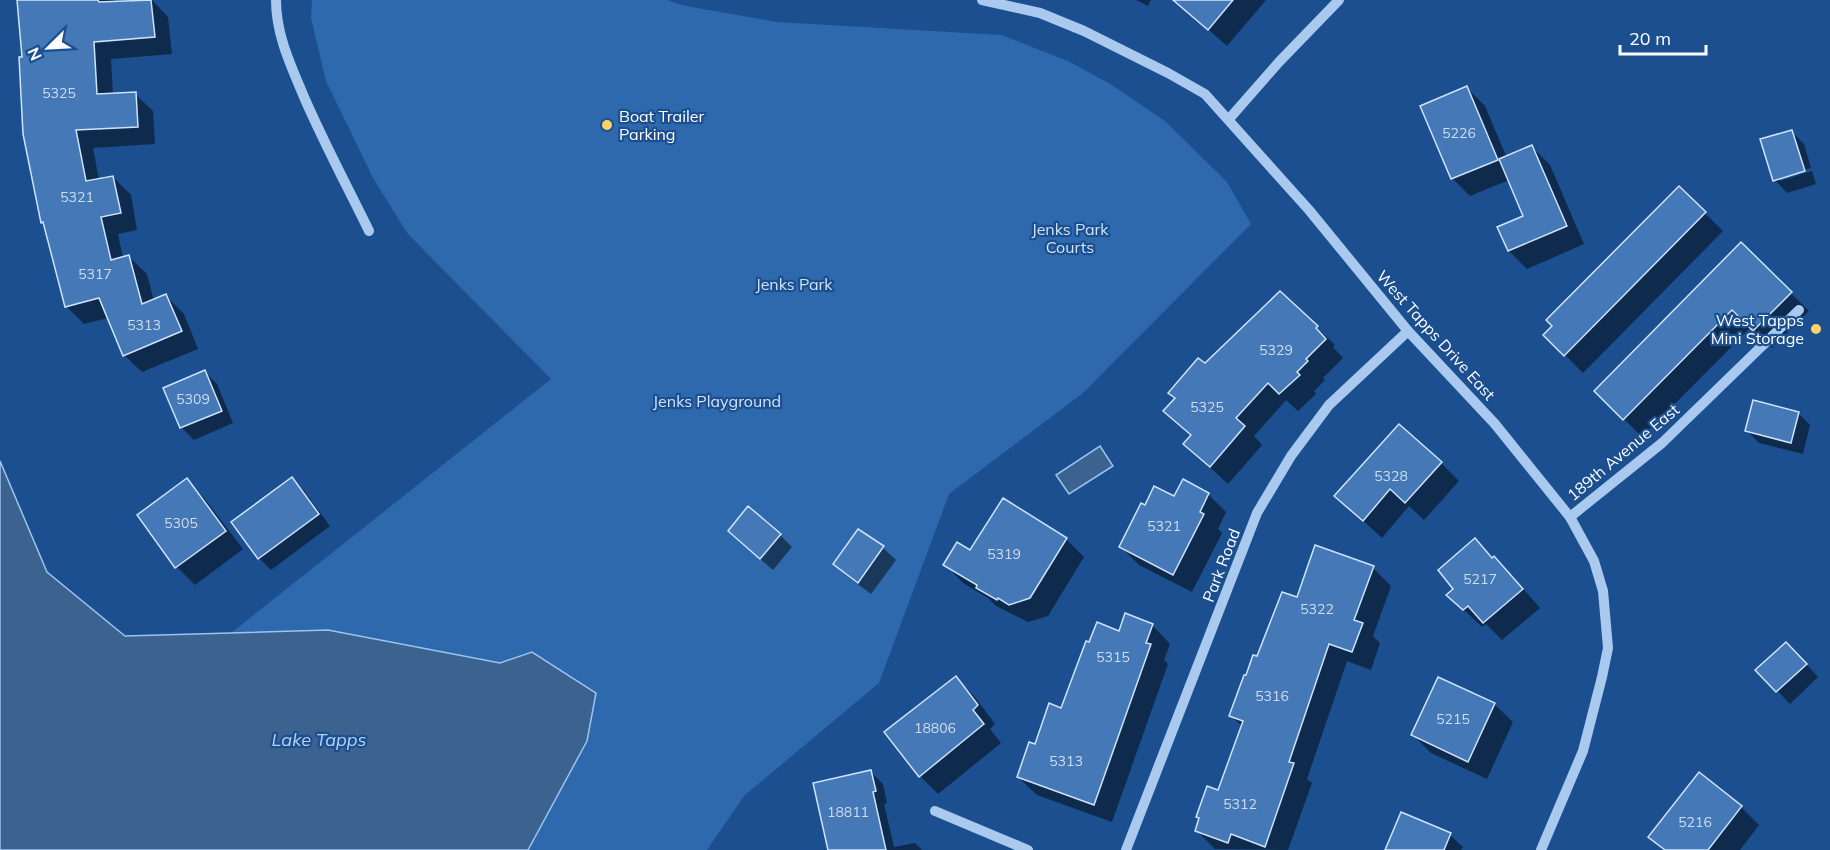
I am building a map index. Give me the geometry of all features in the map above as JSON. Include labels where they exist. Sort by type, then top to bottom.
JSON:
[{"type":"street","points":[[276,0],[281,39],[289,63],[320,135],[369,231]]},
{"type":"street","name":"West Tapps Drive East","points":[[982,0],[1040,13],[1088,33],[1205,94],[1310,210],[1408,331],[1495,424],[1570,517],[1594,561],[1604,591],[1608,648],[1582,751],[1541,850]]},
{"type":"street","points":[[1229,119],[1279,62],[1339,0]]},
{"type":"street","name":"189th Avenue East","points":[[1570,517],[1662,443],[1799,310]]},
{"type":"street","name":"Park Road","points":[[1125,850],[1257,513],[1291,456],[1329,405],[1408,331]]},
{"type":"street","points":[[935,811],[1028,850]]},
{"type":"green space","name":"Jenks Park","points":[[312,0],[667,0],[681,5],[777,22],[1001,35],[1068,61],[1112,85],[1166,122],[1227,182],[1251,224],[1083,393],[949,494],[879,683],[744,796],[707,850],[528,850],[587,741],[532,652],[501,663],[328,630],[231,633],[551,379],[408,234],[373,178],[326,81],[311,18]]},
{"type":"water","points":[[1100,446],[1113,466],[1069,494],[1056,475]]},
{"type":"water","name":"Lake Tapps","points":[[0,461],[47,572],[125,636],[328,630],[500,663],[532,652],[596,693],[587,741],[528,850],[0,850]]},
{"type":"building","points":[[17,0],[98,0],[99,2],[151,0],[155,37],[94,42],[97,94],[136,92],[138,127],[76,130],[86,181],[113,176],[121,213],[101,217],[111,260],[129,255],[142,304],[166,294],[182,331],[123,356],[99,298],[65,307],[43,222],[41,223],[23,134],[19,57],[22,57]]},
{"type":"building","points":[[1173,0],[1233,0],[1208,30]]},
{"type":"building","points":[[1467,86],[1498,160],[1451,179],[1420,106]]},
{"type":"building","points":[[1792,130],[1805,171],[1773,181],[1760,139]]},
{"type":"building","points":[[1532,145],[1567,226],[1508,251],[1497,227],[1523,216],[1499,159]]},
{"type":"building","points":[[1679,186],[1706,212],[1564,356],[1543,335],[1552,326],[1546,320]]},
{"type":"building","points":[[1741,242],[1792,292],[1753,331],[1732,310],[1623,420],[1594,391]]},
{"type":"building","points":[[1280,291],[1318,326],[1316,328],[1326,339],[1306,359],[1308,361],[1297,372],[1300,375],[1279,394],[1268,383],[1236,418],[1245,426],[1210,467],[1183,444],[1191,435],[1163,411],[1175,398],[1168,393],[1198,358],[1205,363]]},
{"type":"building","points":[[205,370],[222,411],[180,428],[163,388]]},
{"type":"building","points":[[1753,400],[1799,412],[1791,443],[1745,431]]},
{"type":"building","points":[[1399,424],[1442,462],[1405,503],[1390,489],[1363,521],[1334,496]]},
{"type":"building","points":[[292,477],[319,514],[258,559],[231,522]]},
{"type":"building","points":[[187,478],[226,531],[175,568],[137,515]]},
{"type":"building","points":[[1183,479],[1209,493],[1200,512],[1204,514],[1173,575],[1119,547],[1141,503],[1145,505],[1154,486],[1174,496]]},
{"type":"building","points":[[1003,498],[1067,538],[1030,598],[1009,605],[976,588],[977,585],[943,565],[957,542],[970,550]]},
{"type":"building","points":[[748,506],[781,534],[760,559],[728,531]]},
{"type":"building","points":[[858,529],[884,546],[858,583],[833,564]]},
{"type":"building","points":[[1475,538],[1523,589],[1483,623],[1468,606],[1463,610],[1446,595],[1453,589],[1438,570]]},
{"type":"building","points":[[1315,545],[1374,566],[1354,620],[1363,623],[1352,652],[1329,644],[1289,762],[1294,763],[1265,847],[1231,834],[1228,843],[1195,831],[1199,818],[1196,817],[1207,786],[1218,790],[1243,721],[1229,716],[1244,675],[1246,675],[1253,655],[1257,656],[1282,592],[1297,597]]},
{"type":"building","points":[[1125,613],[1153,624],[1146,643],[1151,644],[1094,805],[1017,777],[1029,742],[1035,744],[1049,703],[1061,708],[1086,641],[1089,642],[1097,622],[1119,631]]},
{"type":"building","points":[[1786,642],[1807,664],[1776,692],[1755,670]]},
{"type":"building","points":[[956,676],[978,705],[973,710],[984,724],[919,777],[884,732]]},
{"type":"building","points":[[1438,677],[1495,703],[1468,762],[1411,735]]},
{"type":"building","points":[[871,770],[876,791],[873,792],[886,850],[828,850],[813,783]]},
{"type":"building","points":[[1699,772],[1742,806],[1708,850],[1665,850],[1648,837]]},
{"type":"building","points":[[1401,812],[1451,833],[1444,850],[1385,850]]},
{"type":"place","name":"Boat Trailer Parking","points":[[607,125]]},
{"type":"place","name":"West Tapps Mini Storage","points":[[1816,329]]},
{"type":"park label","name":"Jenks Park Courts","points":[[1070,238]]},
{"type":"park label","name":"Jenks Playground","points":[[717,401]]}]
